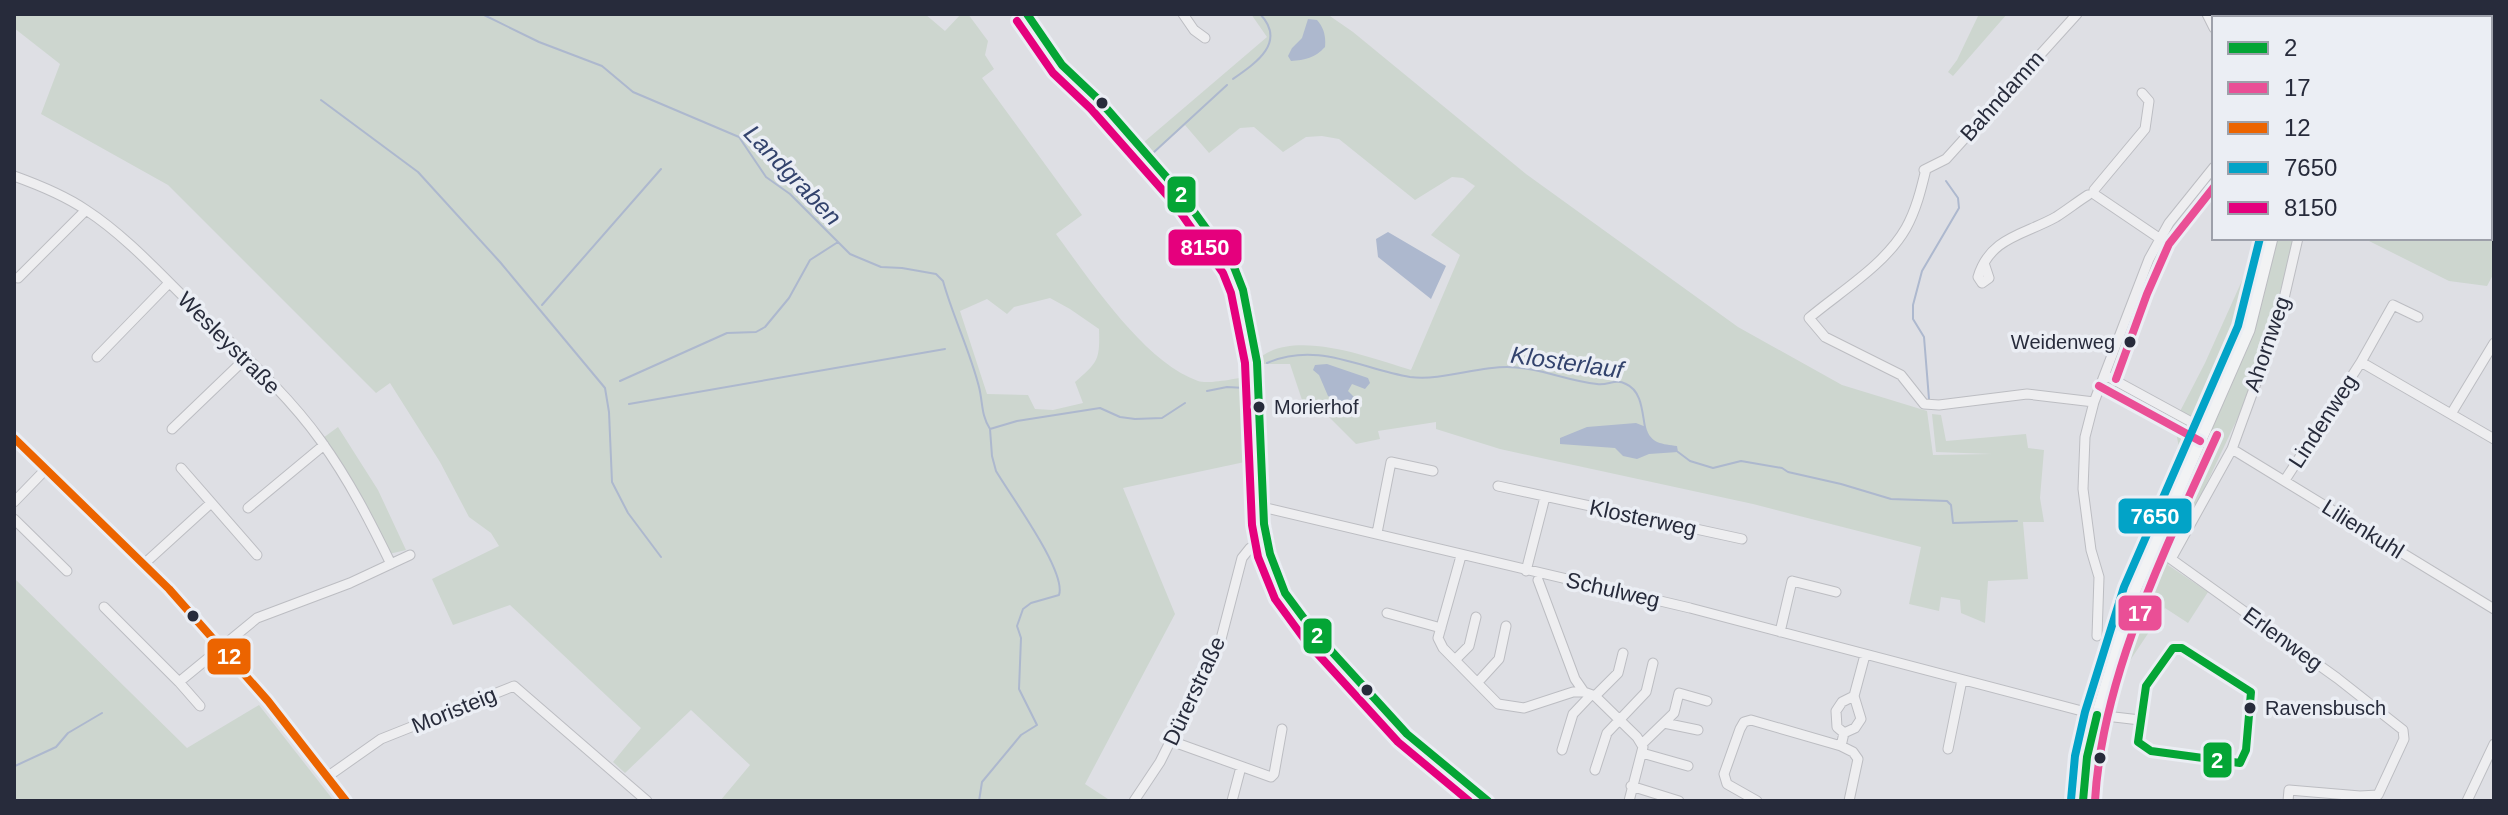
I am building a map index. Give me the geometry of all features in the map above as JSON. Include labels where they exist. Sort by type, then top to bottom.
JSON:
[{"type":"main road","points":[[1027,14],[1062,65],[1100,101],[1182,195],[1234,267],[1243,290],[1257,362],[1266,541],[1285,593],[1314,632],[1407,734],[1488,801]]},
{"type":"main road","points":[[2083,801],[2087,757],[2097,715],[2135,590],[2249,330],[2272,240]]},
{"type":"street","points":[[1183,14],[1194,30],[1205,38]]},
{"type":"street","name":"Bahndamm","points":[[2077,14],[1946,159],[1924,170],[1915,209],[1904,231],[1879,260],[1809,318],[1825,337],[1901,375],[1924,404],[1939,405],[2027,394],[2094,402]]},
{"type":"street","points":[[1984,263],[1989,253],[2007,240],[2056,217],[2092,193],[2145,129],[2149,101],[2142,93]]},
{"type":"street","points":[[2097,636],[2099,577],[2091,550],[2082,472],[2085,437],[2094,402],[2159,238],[2212,170]]},
{"type":"street","name":"Wesleystraße","points":[[14,176],[47,188],[110,228],[246,358],[324,445],[359,498],[391,564]]},
{"type":"street","points":[[2092,193],[2159,238]]},
{"type":"street","points":[[18,278],[86,210]]},
{"type":"street","name":"Ahornweg","points":[[2232,449],[2279,320],[2298,240]]},
{"type":"street","points":[[97,357],[169,283]]},
{"type":"street","name":"Lindenweg","points":[[2285,480],[2361,362],[2393,305],[2418,317]]},
{"type":"street","points":[[2451,414],[2494,343]]},
{"type":"street","points":[[172,429],[246,358]]},
{"type":"street","name":"Lindenweg","points":[[2361,362],[2494,439]]},
{"type":"street","points":[[2105,375],[2206,430]]},
{"type":"street","points":[[14,438],[144,564],[222,648],[346,801]]},
{"type":"street","points":[[248,508],[324,445]]},
{"type":"street","name":"Lilienkuhl","points":[[2232,449],[2494,609]]},
{"type":"street","name":"Erlenweg","points":[[2232,449],[2171,559],[2337,678],[2403,730],[2404,739],[2378,795],[2340,797],[2289,790],[2288,801]]},
{"type":"street","points":[[1377,533],[1391,462],[1433,471]]},
{"type":"street","points":[[181,468],[257,555]]},
{"type":"street","points":[[14,502],[46,469]]},
{"type":"street","name":"Klosterweg","points":[[1498,486],[1742,539]]},
{"type":"street","points":[[1526,571],[1545,497]]},
{"type":"street","points":[[144,564],[211,503]]},
{"type":"street","name":"Schulweg","points":[[1262,507],[1690,608],[2097,715]]},
{"type":"street","points":[[14,519],[67,571]]},
{"type":"street","name":"Dürerstraße","points":[[1134,801],[1171,741],[1221,639],[1242,558],[1250,548],[1266,541]]},
{"type":"street","points":[[179,682],[257,618],[350,583],[410,555]]},
{"type":"street","points":[[1461,556],[1438,638],[1455,660],[1498,704],[1524,708],[1573,692],[1590,695]]},
{"type":"street","points":[[1538,580],[1575,679],[1620,720],[1642,749],[1688,766]]},
{"type":"street","points":[[1780,632],[1792,581],[1836,592]]},
{"type":"street","points":[[104,607],[200,706]]},
{"type":"street","points":[[1387,613],[1441,628]]},
{"type":"street","points":[[1455,660],[1469,646],[1476,617]]},
{"type":"street","points":[[1478,682],[1499,659],[1506,626]]},
{"type":"street","points":[[2173,648],[2182,648],[2251,692],[2246,750],[2240,763],[2151,751],[2138,742],[2140,720],[2146,686],[2173,648]]},
{"type":"street","points":[[1562,750],[1573,714],[1590,695],[1618,673],[1623,653]]},
{"type":"street","points":[[1844,733],[1855,728],[1861,719],[1854,696],[1865,655]]},
{"type":"street","points":[[1595,770],[1605,737],[1646,692],[1653,663]]},
{"type":"street","points":[[1948,749],[1962,680]]},
{"type":"street","name":"Moristeig","points":[[327,777],[381,739],[514,686],[647,801]]},
{"type":"street","points":[[1629,801],[1642,749],[1674,713],[1679,693],[1707,701]]},
{"type":"street","points":[[1844,733],[1837,727],[1836,711],[1842,702],[1854,696]]},
{"type":"street","points":[[2097,715],[2140,720]]},
{"type":"street","points":[[1757,801],[1727,784],[1724,774],[1744,722],[1751,720],[1853,752],[1858,759],[1849,801]]},
{"type":"street","points":[[1664,723],[1698,730]]},
{"type":"street","points":[[1171,741],[1271,777],[1282,729]]},
{"type":"street","points":[[1841,746],[1844,733]]},
{"type":"street","points":[[2467,801],[2494,744]]},
{"type":"street","points":[[1232,801],[1241,767]]},
{"type":"street","points":[[1631,786],[1679,801]]},
{"type":"shaded area","points":[[14,14],[925,14],[945,31],[961,14],[968,14],[988,41],[985,55],[994,69],[982,78],[1082,215],[1056,234],[1102,296],[1138,338],[1178,371],[1203,382],[1254,376],[1254,460],[1123,488],[1175,614],[1085,784],[1111,801],[720,801],[750,765],[691,710],[625,773],[613,762],[641,728],[510,605],[453,625],[432,579],[499,546],[491,533],[469,517],[440,462],[390,383],[376,393],[168,185],[41,114],[60,64],[14,28]],"holes":[[[1050,298],[1099,329],[1096,360],[1075,382],[1083,403],[1053,410],[1035,409],[1028,395],[987,394],[960,311],[987,299],[1007,314],[1014,307]]]},
{"type":"shaded area","points":[[1251,14],[1327,14],[1526,174],[1738,327],[1842,385],[1927,411],[1933,455],[1992,454],[1936,452],[1932,414],[1941,415],[1946,441],[2026,434],[2028,448],[2044,450],[2040,498],[2044,522],[2023,522],[2028,579],[1988,581],[1985,623],[1961,613],[1960,600],[1941,597],[1939,611],[1909,604],[1921,547],[1753,504],[1500,449],[1436,429],[1436,422],[1378,431],[1380,439],[1356,444],[1323,411],[1306,412],[1290,364],[1262,364],[1262,356],[1277,349],[1315,346],[1356,353],[1411,370],[1460,255],[1431,235],[1475,186],[1463,178],[1452,177],[1415,200],[1339,139],[1306,137],[1283,152],[1254,127],[1240,128],[1209,153],[1185,125],[1153,153],[1144,142],[1267,37]]},
{"type":"shaded area","points":[[1979,14],[2007,14],[1953,76],[1948,72]]},
{"type":"shaded area","points":[[2494,14],[2494,104],[2492,16],[2407,16]]},
{"type":"shaded area","points":[[2492,114],[2494,273],[2487,286],[2449,281],[2367,240],[2492,240]]},
{"type":"shaded area","points":[[2257,240],[2294,240],[2261,360],[2240,413],[2168,565],[2208,592],[2188,623],[2165,608],[2127,665],[2114,709],[2090,703],[2110,610],[2179,447],[2174,423],[2253,256]]},
{"type":"shaded area","points":[[338,427],[378,490],[406,550],[389,554],[363,499],[323,438]]},
{"type":"shaded area","points":[[14,578],[187,748],[259,705],[334,801],[14,801]]},
{"type":"water","points":[[1308,19],[1317,20],[1321,26],[1325,47],[1310,58],[1291,61],[1288,56],[1302,38]]},
{"type":"water","points":[[1388,232],[1446,266],[1431,299],[1378,257],[1376,239]]},
{"type":"water","points":[[1327,364],[1368,378],[1370,383],[1365,389],[1352,384],[1348,391],[1356,399],[1346,404],[1328,396],[1319,375],[1313,370],[1315,365]]},
{"type":"water","points":[[1636,423],[1646,427],[1654,440],[1677,446],[1678,452],[1649,454],[1637,459],[1623,456],[1615,448],[1560,444],[1560,438],[1587,427]]},
{"type":"waterway","name":"Landgraben","points":[[482,14],[539,42],[602,66],[633,92],[739,137],[766,177],[790,194],[850,254],[881,267],[936,274],[943,281],[971,360],[990,429]]},
{"type":"waterway","points":[[1233,79],[1259,59],[1269,43],[1268,24],[1260,14]]},
{"type":"waterway","points":[[1153,153],[1227,85]]},
{"type":"waterway","points":[[321,100],[418,172],[500,262],[605,388],[612,482],[628,513],[661,557]]},
{"type":"waterway","points":[[542,305],[661,169]]},
{"type":"waterway","points":[[1929,399],[1924,337],[1913,319],[1913,305],[1922,271],[1959,208],[1958,198],[1946,181]]},
{"type":"waterway","points":[[620,381],[727,333],[756,332],[765,327],[789,298],[810,260],[838,242]]},
{"type":"waterway","points":[[629,404],[945,349]]},
{"type":"waterway","name":"Klosterlauf","points":[[1267,363],[1304,355],[1339,359],[1410,377],[1434,377],[1507,367],[1597,384],[1622,382],[1631,387],[1638,397],[1645,427]]},
{"type":"waterway","points":[[1207,391],[1227,387],[1245,388],[1251,382]]},
{"type":"waterway","name":"Landgraben","points":[[979,801],[982,782],[1021,735],[1037,725],[1019,689],[1021,638],[1017,626],[1023,609],[1031,603],[1059,595],[1059,584],[1046,552],[996,471],[990,429],[1017,421],[1100,408],[1120,417],[1162,418],[1185,403]]},
{"type":"waterway","name":"Klosterlauf","points":[[1678,452],[1690,461],[1713,468],[1741,461],[1782,468],[1891,499],[1947,501],[1951,505],[1953,523],[2017,521]]},
{"type":"waterway","points":[[15,766],[56,747],[68,733],[102,713]]},
{"type":"transit line","name":"2","points":[[1027,14],[1062,65],[1100,101],[1182,195],[1234,267],[1243,290],[1257,362],[1264,524],[1270,554],[1285,593],[1314,632],[1407,734],[1488,801]]},
{"type":"transit line","name":"8150","points":[[1017,21],[1053,73],[1091,109],[1173,202],[1223,273],[1231,293],[1245,363],[1252,525],[1258,557],[1275,599],[1305,640],[1398,742],[1469,801]]},
{"type":"transit line","name":"17","points":[[2116,379],[2169,244],[2212,190]]},
{"type":"transit line","name":"7650","points":[[2071,800],[2075,756],[2085,712],[2124,587],[2238,326],[2260,240]]},
{"type":"transit line","name":"17","points":[[2099,386],[2200,441]]},
{"type":"transit line","name":"17","points":[[2095,801],[2100,754],[2123,660],[2158,567],[2217,435]]},
{"type":"transit line","name":"12","points":[[14,438],[169,589],[268,701],[346,801]]},
{"type":"transit line","name":"2","points":[[2173,648],[2182,648],[2251,692],[2246,750],[2240,763],[2151,751],[2138,742],[2146,686],[2173,648]]},
{"type":"transit line","name":"2","points":[[2083,801],[2087,757],[2097,715]]},
{"type":"place","name":"Weidenweg","points":[[2130,342]]},
{"type":"place","name":"Morierhof","points":[[1259,407]]},
{"type":"place","name":"Ravensbusch","points":[[2250,708]]}]
